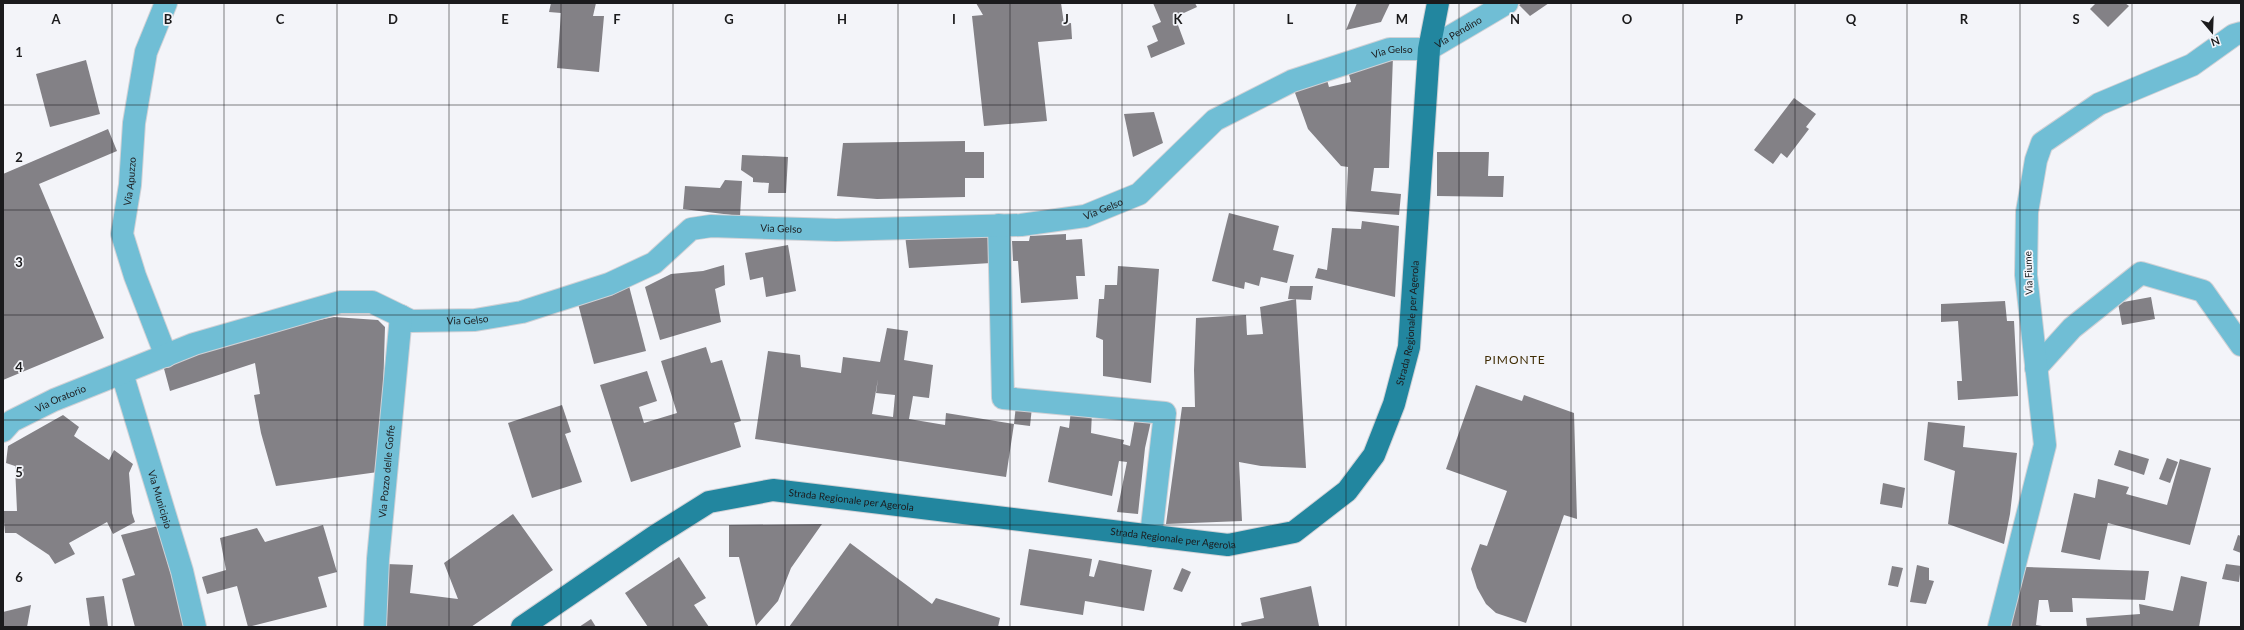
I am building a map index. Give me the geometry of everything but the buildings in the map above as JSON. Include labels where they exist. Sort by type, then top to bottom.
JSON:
[{"type":"main road","name":"Strada Regionale per Agerola","points":[[522,627],[655,536],[709,502],[773,490],[1228,545],[1294,532],[1347,491],[1374,455],[1394,404],[1409,347],[1429,49],[1438,3]]},
{"type":"street","name":"Via Apuzzo","points":[[166,3],[146,52],[134,123],[130,185],[122,234],[135,276],[166,356]]},
{"type":"street","name":"Via Pendino","points":[[1429,49],[1507,3]]},
{"type":"street","name":"Via Fiume","points":[[1999,627],[2045,445],[2026,274],[2027,212],[2036,160],[2042,143],[2099,104],[2192,65],[2234,35],[2241,33]]},
{"type":"street","name":"Via Gelso","points":[[122,373],[194,344],[340,302],[372,302],[411,321],[476,320],[522,312],[609,284],[654,263],[691,229],[710,226],[836,230],[1021,225],[1085,216],[1139,194],[1215,120],[1285,84],[1390,49],[1429,49]]},
{"type":"street","points":[[999,225],[1003,398],[1165,413],[1151,536]]},
{"type":"street","points":[[2036,368],[2072,328],[2141,273],[2203,291],[2241,345]]},
{"type":"street","name":"Via Pozzo delle Goffe","points":[[375,627],[378,559],[401,316]]},
{"type":"street","name":"Via Oratorio","points":[[3,431],[12,422],[54,400],[122,373]]},
{"type":"street","name":"Via Municipio","points":[[122,373],[182,570],[195,627]]},
{"type":"district","name":"PIMONTE","points":[[1515,360]]}]
